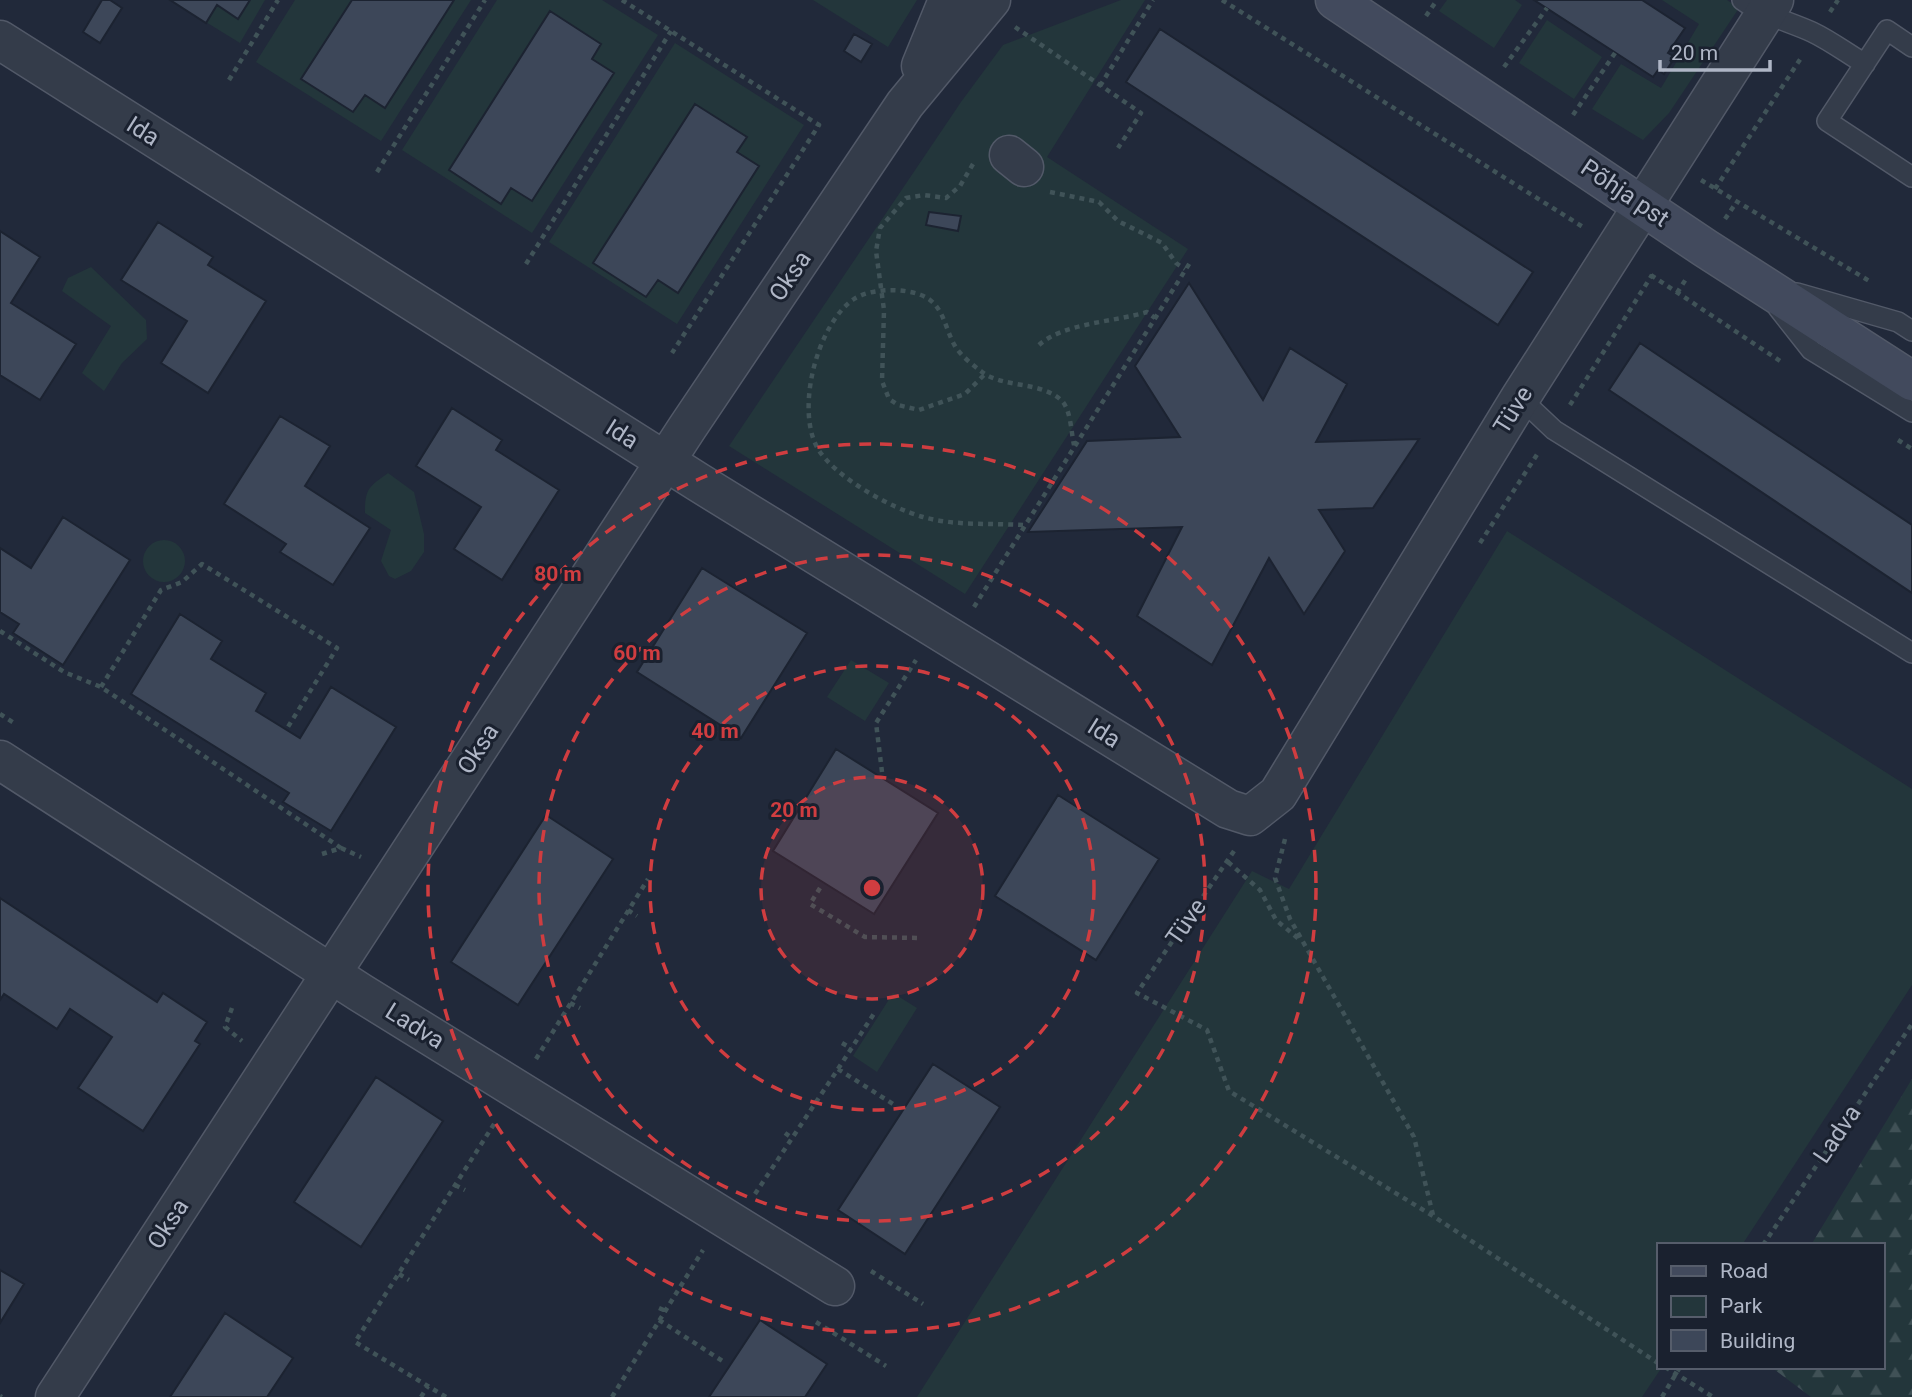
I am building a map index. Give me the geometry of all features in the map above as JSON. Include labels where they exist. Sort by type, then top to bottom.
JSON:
[{"type":"street","name":"Oksa","points":[[905,104],[948,0]]},
{"type":"street","name":"Põhja pst","points":[[1335,1],[1912,381]]},
{"type":"street","name":"Tüve","points":[[1257,835],[1278,794],[1642,204],[1760,5]]},
{"type":"street","name":"Oksa","points":[[55,1397],[588,577],[905,104],[998,10]]},
{"type":"street","name":"Ida","points":[[0,40],[667,462],[1227,809],[1257,835]]},
{"type":"street","name":"Ladva","points":[[0,760],[373,1000],[835,1286]]},
{"type":"lane","points":[[1760,5],[1816,34],[1865,64]]},
{"type":"lane","points":[[1912,47],[1887,30],[1827,121],[1912,177]]},
{"type":"lane","points":[[1759,282],[1898,322],[1912,331]]},
{"type":"lane","points":[[1759,282],[1811,350],[1912,412]]},
{"type":"lane","points":[[1520,398],[1554,430],[1912,653]]},
{"type":"path","points":[[229,80],[278,0]]},
{"type":"path","points":[[377,172],[485,0]]},
{"type":"path","points":[[622,0],[819,125],[672,354]]},
{"type":"path","points":[[1100,86],[1153,0]]},
{"type":"path","points":[[1222,0],[1615,247],[1677,293]]},
{"type":"path","points":[[1424,19],[1437,0]]},
{"type":"path","points":[[1838,0],[1716,189],[1875,284]]},
{"type":"path","points":[[1503,69],[1547,8]]},
{"type":"path","points":[[998,10],[1141,113],[1118,148]]},
{"type":"path","points":[[526,264],[671,31]]},
{"type":"path","points":[[1573,116],[1615,52]]},
{"type":"path","points":[[985,374],[965,394],[929,408],[907,408],[889,399],[882,382],[883,291],[877,237],[880,228],[899,204],[915,196],[946,198],[960,186],[973,165],[987,151],[999,150],[1017,161],[1054,194],[1099,202],[1118,221],[1162,243],[1176,263],[1185,270]]},
{"type":"path","points":[[961,600],[973,608],[1191,261]]},
{"type":"path","points":[[1478,546],[1651,275]]},
{"type":"path","points":[[1023,525],[926,518],[906,511],[868,493],[818,449],[809,407],[818,348],[835,320],[853,300],[883,291],[905,292],[935,303],[956,346],[985,374],[1061,400],[1067,411],[1074,446]]},
{"type":"path","points":[[1039,345],[1055,332],[1067,328],[1096,325],[1147,312],[1155,318]]},
{"type":"path","points":[[101,687],[161,590],[182,582],[202,564],[337,648],[286,730]]},
{"type":"path","points":[[0,631],[64,672],[101,687],[341,848],[365,859]]},
{"type":"path","points":[[905,652],[928,666]]},
{"type":"path","points":[[882,772],[876,723],[916,659]]},
{"type":"path","points":[[1292,828],[1285,838],[1275,878],[1290,919],[1414,1137],[1433,1216],[1657,1362]]},
{"type":"path","points":[[1225,844],[1235,850],[1257,835],[1285,838]]},
{"type":"path","points":[[321,854],[341,848]]},
{"type":"path","name":"Tüve","points":[[1235,850],[1137,993],[1207,1030],[1229,1091],[1433,1216]]},
{"type":"path","points":[[1228,862],[1261,890],[1276,920],[1304,942]]},
{"type":"path","points":[[536,1060],[648,879]]},
{"type":"path","points":[[820,888],[810,904],[865,937],[920,938]]},
{"type":"path","points":[[628,910],[638,916]]},
{"type":"path","points":[[570,1003],[580,1008]]},
{"type":"path","points":[[232,1008],[225,1027],[245,1043]]},
{"type":"path","points":[[753,1197],[875,1012]]},
{"type":"path","name":"Ladva","points":[[1764,1243],[1912,1024]]},
{"type":"path","points":[[842,1043],[851,1048]]},
{"type":"path","points":[[838,1069],[893,1104]]},
{"type":"path","points":[[446,1397],[355,1342],[496,1120]]},
{"type":"path","points":[[785,1133],[792,1138]]},
{"type":"path","points":[[455,1185],[465,1190]]},
{"type":"path","points":[[612,1397],[703,1250]]},
{"type":"path","points":[[399,1273],[409,1280]]},
{"type":"path","points":[[659,1307],[666,1311]]},
{"type":"path","points":[[659,1320],[724,1362]]},
{"type":"path","points":[[1668,1369],[1713,1397]]},
{"type":"path","points":[[1662,1397],[1679,1369]]},
{"type":"path","points":[[421,1397],[428,1386]]},
{"type":"green space","points":[[170,0],[265,0],[240,43]]},
{"type":"green space","points":[[295,0],[471,0],[381,141],[256,62]]},
{"type":"green space","points":[[497,0],[602,0],[658,35],[532,233],[402,150]]},
{"type":"green space","points":[[813,0],[917,0],[888,47]]},
{"type":"green space","points":[[1121,0],[1145,0],[1047,157],[1188,249],[965,594],[729,446],[961,102],[1003,45]]},
{"type":"green space","points":[[1447,0],[1515,0],[1522,5],[1494,48],[1439,11]]},
{"type":"green space","points":[[1662,0],[1727,0],[1739,8],[1669,113],[1643,140],[1592,109],[1621,64],[1661,88],[1699,24]]},
{"type":"green space","points":[[1547,20],[1602,57],[1574,99],[1519,63]]},
{"type":"green space","points":[[675,43],[804,125],[677,324],[549,242]]},
{"type":"green space","points":[[91,267],[146,320],[147,339],[122,363],[104,391],[82,373],[111,326],[62,291],[68,278]]},
{"type":"green space","points":[[388,473],[414,492],[424,534],[424,552],[411,571],[395,579],[389,576],[381,561],[391,530],[365,513],[369,489]]},
{"type":"green space","points":[[1507,531],[1912,789],[1912,985],[1743,1243],[1657,1243],[1657,1369],[1661,1369],[1642,1397],[917,1397],[1252,871],[1289,889]]},
{"type":"green space","points":[[164,540],[179,546],[185,561],[179,576],[164,582],[149,576],[143,561],[149,546]]},
{"type":"green space","points":[[851,660],[889,683],[865,721],[827,697]]},
{"type":"green space","points":[[893,993],[917,1008],[877,1072],[853,1056]]},
{"type":"green space","points":[[1912,1079],[1912,1397],[1811,1397],[1774,1369],[1884,1369],[1884,1243],[1812,1243]]},
{"type":"building","points":[[102,0],[110,0],[122,8],[100,43],[83,32]]},
{"type":"building","points":[[170,0],[250,0],[238,19],[217,5],[206,23]]},
{"type":"building","points":[[352,0],[454,0],[385,108],[365,95],[353,112],[301,79]]},
{"type":"building","points":[[1534,0],[1642,0],[1685,28],[1668,53],[1675,57],[1664,74],[1658,70],[1653,77]]},
{"type":"building","points":[[550,11],[601,44],[592,59],[614,73],[532,201],[511,188],[501,204],[449,170]]},
{"type":"building","points":[[1160,29],[1533,272],[1498,325],[1126,82]]},
{"type":"building","points":[[854,34],[872,44],[861,62],[844,51]]},
{"type":"building","points":[[695,104],[747,137],[737,152],[759,166],[678,293],[658,280],[646,297],[593,263]]},
{"type":"building","points":[[929,212],[961,216],[958,231],[926,225]]},
{"type":"building","points":[[158,222],[213,257],[208,265],[266,301],[208,393],[161,363],[187,321],[121,280]]},
{"type":"building","points":[[0,231],[40,257],[11,303],[76,344],[40,400],[0,375]]},
{"type":"building","points":[[1189,283],[1263,400],[1290,348],[1347,384],[1316,442],[1419,439],[1373,508],[1319,510],[1345,551],[1304,614],[1269,558],[1212,665],[1137,616],[1182,527],[1028,532],[1087,441],[1180,437],[1135,366]]},
{"type":"building","points":[[1640,343],[1912,525],[1912,593],[1609,390]]},
{"type":"building","points":[[452,408],[502,440],[496,450],[559,490],[502,580],[454,549],[481,507],[416,466]]},
{"type":"building","points":[[280,416],[330,446],[305,486],[370,528],[333,585],[280,552],[286,544],[224,504]]},
{"type":"building","points":[[63,517],[130,560],[63,665],[13,633],[19,624],[0,612],[0,548],[31,568]]},
{"type":"building","points":[[702,568],[807,633],[741,738],[637,672]]},
{"type":"building","points":[[180,614],[222,641],[211,659],[266,693],[256,711],[300,738],[331,687],[396,727],[331,831],[283,802],[289,793],[131,694]]},
{"type":"building","points":[[836,749],[938,813],[874,914],[773,851]]},
{"type":"building","points":[[1058,795],[1159,859],[1096,960],[995,896]]},
{"type":"building","points":[[546,815],[613,859],[518,1005],[451,962]]},
{"type":"building","points":[[0,898],[157,1002],[163,993],[207,1022],[195,1041],[200,1044],[143,1131],[78,1088],[112,1037],[70,1009],[57,1029],[4,994],[0,1000]]},
{"type":"building","points":[[933,1064],[1000,1107],[905,1254],[838,1210]]},
{"type":"building","points":[[376,1077],[443,1121],[361,1247],[294,1202]]},
{"type":"building","points":[[0,1270],[24,1284],[0,1323]]},
{"type":"building","points":[[225,1313],[293,1358],[267,1397],[170,1397]]},
{"type":"building","points":[[760,1320],[827,1364],[805,1397],[709,1397]]}]
